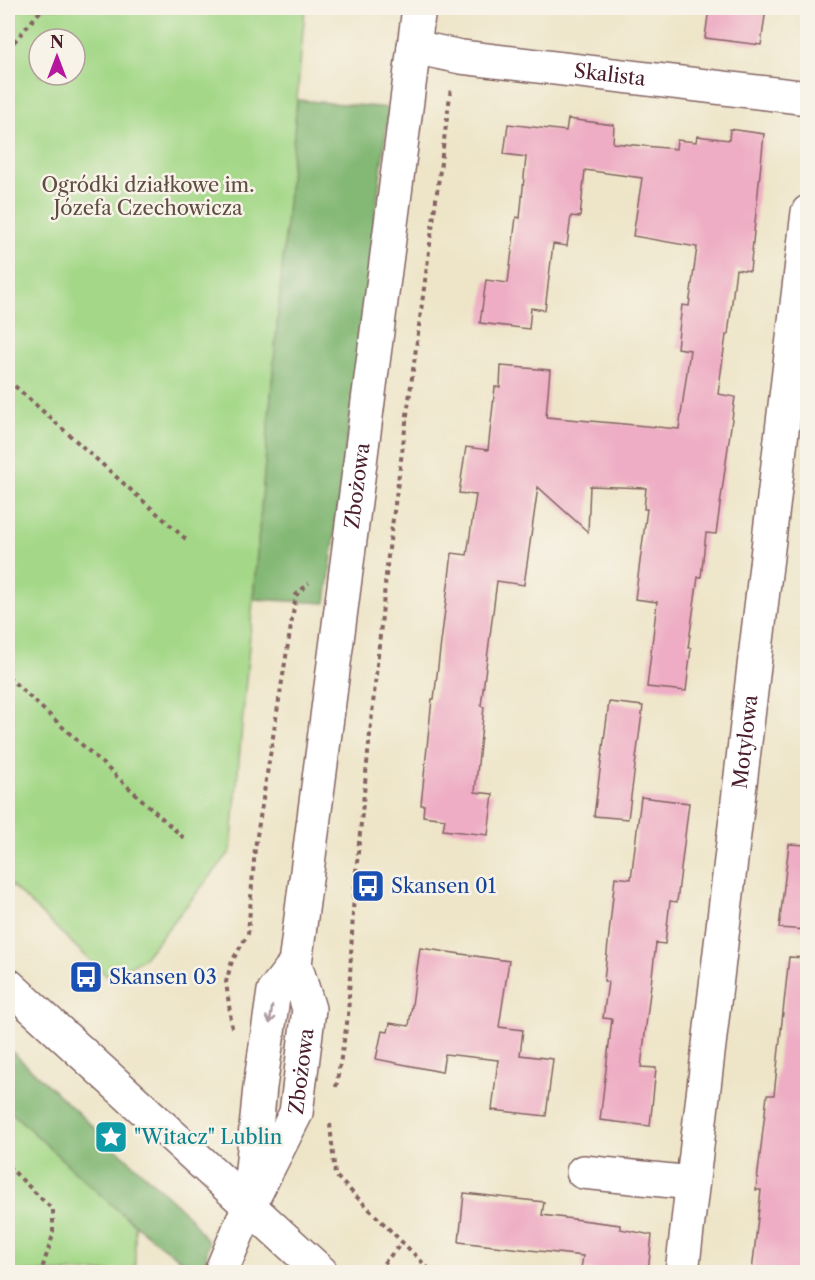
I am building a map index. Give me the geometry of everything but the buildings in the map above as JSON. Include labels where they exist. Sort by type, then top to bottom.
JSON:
[{"type":"street","name":"Zbożowa","points":[[249,1206],[297,1113],[309,1009],[295,964],[419,8]]},
{"type":"street","name":"Skalista","points":[[414,47],[461,57],[807,98]]},
{"type":"street","name":"Motylowa","points":[[682,1272],[807,212]]},
{"type":"street","name":"Zbożowa","points":[[249,1206],[260,1088],[274,991],[295,964]]},
{"type":"street","points":[[8,985],[321,1272]]},
{"type":"street","points":[[583,1172],[692,1183]]},
{"type":"street","points":[[220,1272],[249,1206]]},
{"type":"path","points":[[8,49],[43,8]]},
{"type":"path","points":[[335,1095],[348,1017],[354,892],[388,556],[450,90],[458,80],[461,57]]},
{"type":"path","points":[[8,380],[189,542]]},
{"type":"path","points":[[264,1066],[234,1041],[226,982],[232,961],[248,934],[255,848],[296,595],[348,549]]},
{"type":"path","points":[[8,677],[187,840]]},
{"type":"path","points":[[332,1118],[330,1129],[335,1175],[432,1272]]},
{"type":"path","points":[[8,1166],[53,1210],[53,1235],[41,1272]]},
{"type":"path","points":[[396,1272],[381,1265],[402,1243]]},
{"type":"green space","name":"Ogródki działkowe im. Józefa Czechowicza","points":[[8,8],[305,8],[231,851],[144,958],[109,978],[8,882]]},
{"type":"green space","points":[[297,100],[389,108],[326,603],[253,599]]},
{"type":"green space","points":[[8,1048],[189,1216],[208,1242],[206,1259],[196,1270],[122,1214],[8,1109]]},
{"type":"green space","points":[[8,1109],[135,1225],[135,1272],[8,1272]]},
{"type":"place","name":"Skansen 01","points":[[368,886]]},
{"type":"place","name":"Skansen 03","points":[[86,977]]},
{"type":"place","name":"\"Witacz\" Lublin","points":[[111,1137]]}]
